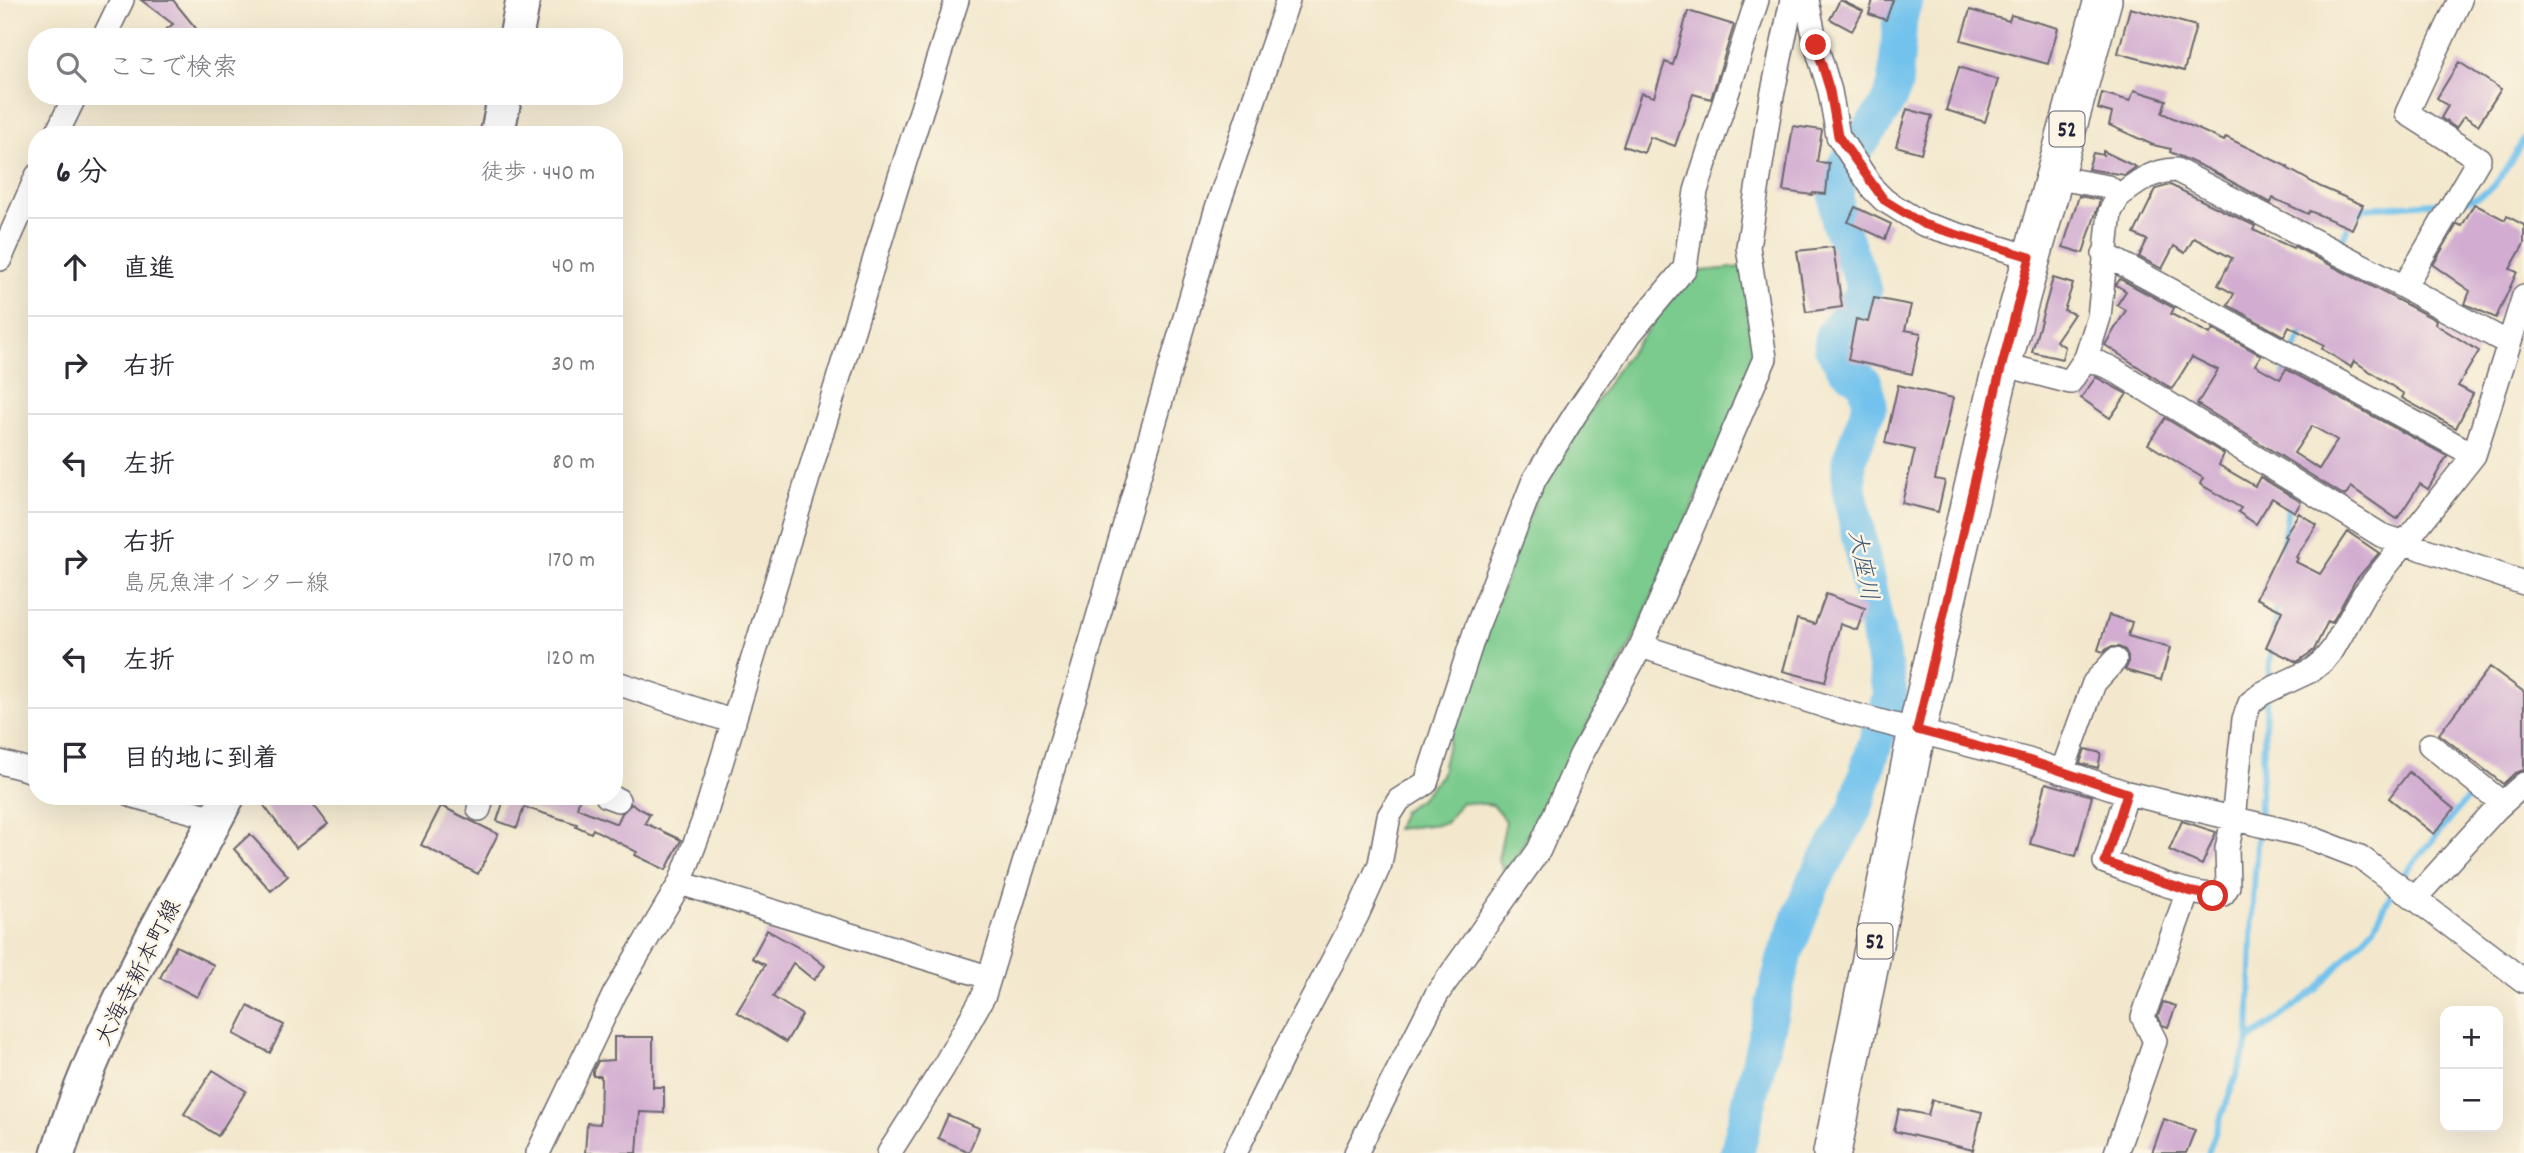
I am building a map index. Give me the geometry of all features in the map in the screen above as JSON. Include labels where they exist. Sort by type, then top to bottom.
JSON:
[{"type":"main road","points":[[518,28],[523,0]]},
{"type":"main road","name":"52","points":[[1832,1153],[1917,730],[2002,364],[2103,0]]},
{"type":"main road","points":[[499,126],[503,105]]},
{"type":"main road","name":"大海寺新本町線","points":[[58,1153],[72,1107],[105,1032],[222,807]]},
{"type":"street","points":[[108,28],[122,0]]},
{"type":"street","points":[[538,1153],[615,993],[680,883],[703,822],[897,186],[957,0]]},
{"type":"street","points":[[888,1153],[943,1068],[984,995],[1078,686],[1216,211],[1288,0]]},
{"type":"street","points":[[1235,1153],[1357,915],[1380,864],[1389,816],[1399,800],[1426,783],[1476,629],[1534,480],[1630,334],[1685,268],[1696,191],[1757,0]]},
{"type":"street","points":[[1356,1153],[1437,994],[1539,850],[1581,755],[1641,646],[1765,358],[1748,247],[1771,101],[1791,0]]},
{"type":"street","points":[[1807,0],[1816,45],[1830,91],[1838,136],[1873,189],[1884,200],[1923,224],[2030,257]]},
{"type":"street","points":[[2404,287],[2479,159],[2407,113],[2460,0]]},
{"type":"street","points":[[61,126],[71,105]]},
{"type":"street","points":[[2002,364],[2070,382],[2086,358],[2099,317],[2110,212],[2119,196],[2143,178],[2160,171],[2176,170],[2508,343]]},
{"type":"street","points":[[2053,177],[2108,187],[2119,196]]},
{"type":"street","points":[[0,260],[28,196]]},
{"type":"street","points":[[2104,254],[2474,455]]},
{"type":"street","points":[[2127,793],[2105,862],[2188,891],[2213,896],[2223,894],[2228,886],[2227,849],[2244,719],[2250,704],[2263,693],[2312,670],[2324,660],[2364,594],[2474,455],[2524,296]]},
{"type":"street","points":[[2086,358],[2111,368],[2381,535],[2524,583]]},
{"type":"street","points":[[1641,646],[1840,711],[1917,730],[2127,793],[2303,835],[2360,857],[2524,981]]},
{"type":"street","points":[[2062,772],[2094,683],[2115,660]]},
{"type":"street","points":[[623,685],[734,722]]},
{"type":"street","points":[[2430,745],[2502,803]]},
{"type":"street","points":[[0,762],[28,770]]},
{"type":"street","points":[[2416,897],[2502,803],[2524,783]]},
{"type":"street","points":[[680,883],[988,977]]},
{"type":"street","points":[[2116,1153],[2155,1041],[2143,1017],[2188,891]]},
{"type":"green space","points":[[1742,267],[1758,360],[1631,644],[1507,875],[1498,860],[1506,821],[1493,805],[1462,802],[1446,823],[1396,829],[1403,811],[1420,799],[1441,775],[1454,718],[1537,495],[1617,369],[1693,272]]},
{"type":"building","points":[[141,0],[173,0],[196,28],[168,28],[173,24]]},
{"type":"building","points":[[1840,0],[1863,11],[1852,31],[1830,19]]},
{"type":"building","points":[[1873,0],[1893,0],[1886,20],[1869,14]]},
{"type":"building","points":[[2130,8],[2196,26],[2184,71],[2118,53]]},
{"type":"building","points":[[1970,10],[2009,21],[2011,15],[2058,28],[2048,64],[1961,40]]},
{"type":"building","points":[[1688,11],[1734,25],[1711,99],[1693,94],[1675,146],[1650,137],[1644,153],[1623,146],[1641,93],[1654,97],[1665,62],[1673,65]]},
{"type":"building","points":[[2459,62],[2501,89],[2478,125],[2464,116],[2456,128],[2441,118],[2448,106],[2437,98]]},
{"type":"building","points":[[1959,67],[1998,80],[1985,122],[1946,110]]},
{"type":"building","points":[[2134,90],[2166,100],[2162,113],[2224,141],[2226,137],[2288,167],[2321,187],[2363,205],[2352,229],[2310,211],[2308,214],[2273,198],[2271,203],[2170,152],[2171,149],[2153,145],[2109,125],[2112,113],[2098,109],[2102,93],[2130,101]]},
{"type":"building","points":[[1907,109],[1932,116],[1921,153],[1896,146]]},
{"type":"building","points":[[1793,126],[1822,130],[1817,162],[1829,163],[1826,194],[1783,191]]},
{"type":"building","points":[[2103,151],[2136,167],[2125,175],[2088,169],[2093,153],[2103,155]]},
{"type":"building","points":[[2170,185],[2255,226],[2253,230],[2293,248],[2294,246],[2436,320],[2435,324],[2479,351],[2458,386],[2473,394],[2456,428],[2402,398],[2404,394],[2354,361],[2351,367],[2322,349],[2324,345],[2289,326],[2284,336],[2228,305],[2234,294],[2218,285],[2232,258],[2194,238],[2185,253],[2174,246],[2162,269],[2139,257],[2147,240],[2134,234],[2156,189]]},
{"type":"building","points":[[2079,196],[2100,200],[2083,253],[2063,247]]},
{"type":"building","points":[[2474,204],[2505,220],[2507,216],[2524,225],[2524,244],[2510,269],[2517,272],[2496,318],[2465,304],[2470,291],[2433,265],[2457,224],[2462,226]]},
{"type":"building","points":[[1855,207],[1891,224],[1885,239],[1848,222]]},
{"type":"building","points":[[1833,247],[1842,307],[1806,312],[1797,251]]},
{"type":"building","points":[[2053,278],[2073,284],[2064,310],[2074,314],[2056,341],[2065,347],[2062,359],[2032,352]]},
{"type":"building","points":[[2120,279],[2174,308],[2171,314],[2210,334],[2213,329],[2261,355],[2255,365],[2280,379],[2286,369],[2447,456],[2428,489],[2420,484],[2397,519],[2351,487],[2345,496],[2197,404],[2218,370],[2192,357],[2172,389],[2105,345],[2126,310],[2117,305],[2126,291],[2116,285]],"holes":[[[2312,426],[2337,440],[2319,469],[2294,453]]]},
{"type":"building","points":[[1874,298],[1911,305],[1905,330],[1921,333],[1912,374],[1848,360],[1856,319],[1868,322]]},
{"type":"building","points":[[2096,377],[2127,394],[2110,418],[2081,398]]},
{"type":"building","points":[[1898,385],[1953,398],[1935,479],[1945,481],[1938,512],[1902,503],[1915,450],[1885,443]]},
{"type":"building","points":[[2165,418],[2224,454],[2219,465],[2255,486],[2260,477],[2301,502],[2295,512],[2272,498],[2256,524],[2238,512],[2241,508],[2200,484],[2203,478],[2148,444]]},
{"type":"building","points":[[2299,513],[2317,525],[2296,557],[2296,562],[2320,574],[2348,532],[2379,553],[2355,581],[2332,623],[2328,621],[2314,650],[2297,662],[2266,647],[2282,611],[2256,598],[2286,537],[2284,536]]},
{"type":"building","points":[[1826,594],[1865,608],[1857,630],[1840,624],[1825,682],[1783,671],[1797,619],[1815,624]]},
{"type":"building","points":[[2109,615],[2132,622],[2128,636],[2170,648],[2161,680],[2125,670],[2128,656],[2125,650],[2119,647],[2110,647],[2103,652],[2098,650]]},
{"type":"building","points":[[2490,667],[2524,692],[2524,770],[2515,773],[2503,784],[2439,734]]},
{"type":"building","points":[[2085,749],[2101,753],[2098,768],[2080,763]]},
{"type":"building","points":[[2409,772],[2454,809],[2434,834],[2389,798]]},
{"type":"building","points":[[2046,783],[2092,796],[2076,856],[2030,844]]},
{"type":"building","points":[[631,804],[650,814],[645,823],[681,840],[666,870],[635,855],[637,852],[593,829],[591,833],[576,826],[577,824],[524,807],[517,828],[497,821],[502,805],[578,805],[577,808],[617,824],[622,813]]},
{"type":"building","points":[[264,805],[314,805],[328,824],[296,848]]},
{"type":"building","points":[[441,806],[498,834],[478,874],[421,845]]},
{"type":"building","points":[[2182,821],[2216,832],[2202,865],[2169,850]]},
{"type":"building","points":[[250,834],[288,876],[271,891],[234,849]]},
{"type":"building","points":[[767,930],[810,954],[825,966],[814,980],[793,963],[773,997],[802,1015],[786,1042],[737,1012],[765,965],[752,958]]},
{"type":"building","points":[[176,946],[214,965],[197,997],[160,978]]},
{"type":"building","points":[[2163,1002],[2176,1006],[2168,1027],[2162,1025],[2158,1016]]},
{"type":"building","points":[[248,1006],[284,1025],[270,1053],[234,1034]]},
{"type":"building","points":[[614,1037],[653,1037],[653,1087],[664,1087],[664,1113],[640,1112],[637,1153],[585,1153],[587,1123],[600,1124],[601,1076],[593,1076],[593,1071],[598,1061],[614,1060]]},
{"type":"building","points":[[213,1070],[246,1091],[218,1136],[184,1114]]},
{"type":"building","points":[[1932,1100],[1982,1112],[1973,1150],[1894,1131],[1899,1109],[1928,1115]]},
{"type":"building","points":[[948,1115],[979,1128],[969,1152],[938,1138]]},
{"type":"building","points":[[2164,1119],[2195,1130],[2186,1153],[2152,1153]]},
{"type":"waterway","name":"大座川","points":[[1737,1153],[1784,958],[1813,883],[1855,810],[1890,694],[1849,488],[1849,461],[1870,404],[1865,383],[1843,366],[1831,346],[1832,336],[1864,292],[1838,222],[1838,175],[1885,108],[1895,86],[1900,18],[1905,0]]},
{"type":"waterway","points":[[2462,201],[2473,199],[2492,187],[2524,139]]},
{"type":"waterway","points":[[2329,272],[2350,222],[2365,208],[2447,202]]},
{"type":"waterway","points":[[2284,374],[2305,327]]},
{"type":"waterway","points":[[2282,551],[2291,485]]},
{"type":"waterway","points":[[2268,683],[2277,600]]},
{"type":"waterway","points":[[2259,819],[2267,697]]},
{"type":"waterway","points":[[2399,880],[2476,791]]},
{"type":"waterway","points":[[2208,1153],[2249,1040],[2258,830]]},
{"type":"waterway","points":[[2249,1040],[2316,990],[2374,927],[2394,889]]},
{"type":"route","points":[[1816,45],[1830,91],[1838,136],[1873,189],[1884,200],[1923,224],[2030,257],[1997,384],[1917,730],[2028,760],[2127,793],[2105,862],[2188,891],[2213,896]]}]
